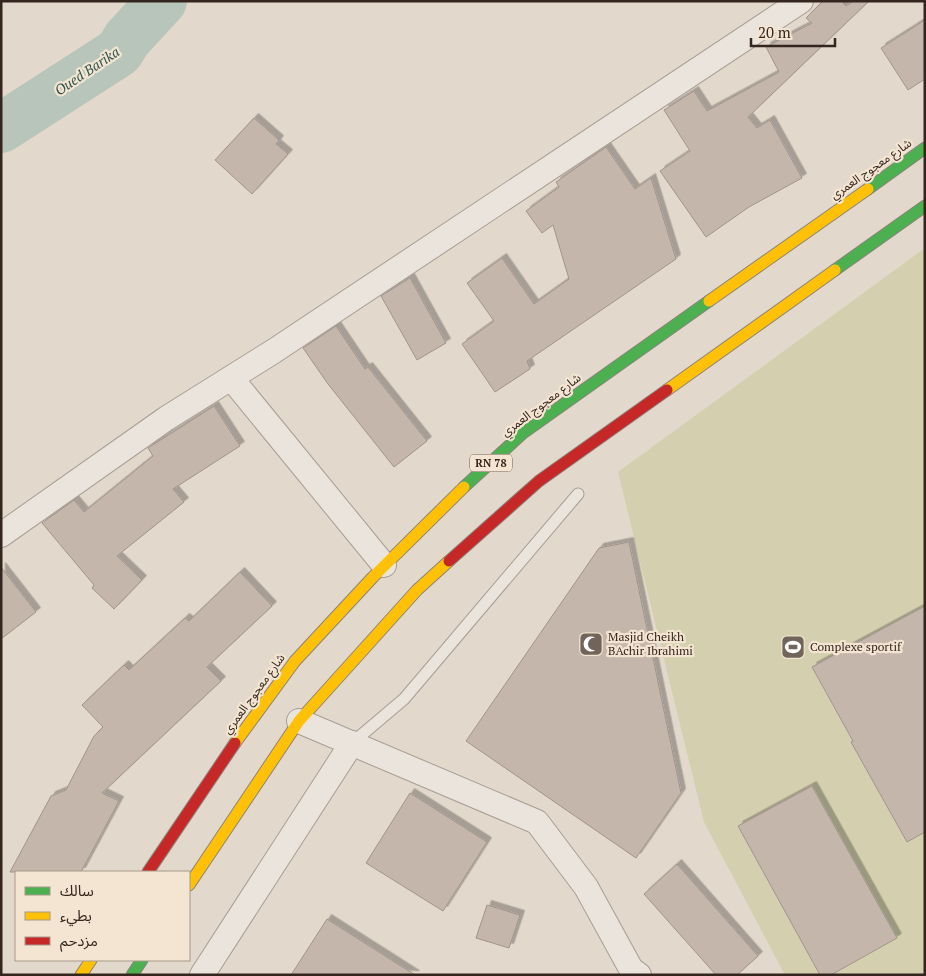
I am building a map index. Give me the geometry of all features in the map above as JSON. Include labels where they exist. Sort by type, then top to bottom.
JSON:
[{"type":"main road","name":"شارع معجوج العمري","points":[[149,871],[240,736],[295,661],[384,565],[451,499],[523,433],[925,148]]},
{"type":"main road","points":[[190,884],[299,721],[417,590],[540,481],[925,206]]},
{"type":"main road","points":[[82,975],[90,961]]},
{"type":"main road","points":[[132,975],[141,961]]},
{"type":"street","points":[[1,535],[167,418],[274,351],[801,1]]},
{"type":"street","points":[[231,378],[384,565]]},
{"type":"street","points":[[299,721],[537,822],[586,887],[633,973]]},
{"type":"street","points":[[202,975],[352,744]]},
{"type":"lane","points":[[352,744],[404,700],[578,494]]},
{"type":"shaded area","name":"Complexe sportif","points":[[925,248],[925,975],[785,975],[704,822],[618,472]]},
{"type":"building","points":[[823,1],[841,1],[846,6],[854,1],[869,1],[748,117],[757,128],[770,120],[802,178],[749,207],[706,237],[660,171],[690,151],[664,110],[694,91],[707,111],[779,72],[766,47],[812,23],[806,18]]},
{"type":"building","points":[[925,20],[925,79],[908,90],[881,48]]},
{"type":"building","points":[[254,118],[279,140],[276,144],[288,154],[252,194],[215,160]]},
{"type":"building","points":[[606,147],[635,189],[651,178],[676,259],[527,361],[530,369],[495,392],[462,344],[494,321],[467,283],[502,258],[534,304],[569,279],[553,225],[542,233],[526,211],[559,187],[556,182]]},
{"type":"building","points":[[410,278],[446,343],[417,360],[381,296]]},
{"type":"building","points":[[336,326],[365,369],[368,367],[427,441],[394,467],[328,384],[303,348]]},
{"type":"building","points":[[214,406],[240,446],[173,489],[184,502],[117,556],[142,580],[114,609],[92,588],[94,585],[42,523],[74,500],[84,512],[153,456],[148,448]]},
{"type":"building","name":"Masjid Cheikh BAchir Ibrahimi","points":[[629,542],[681,793],[636,858],[466,741],[599,548]]},
{"type":"building","points":[[1,567],[36,612],[1,639]]},
{"type":"building","points":[[240,572],[272,606],[207,667],[221,681],[102,793],[119,801],[82,871],[10,872],[51,796],[66,790],[94,736],[103,727],[82,705],[124,665],[129,670],[185,618],[189,621]]},
{"type":"building","points":[[925,606],[925,832],[907,842],[851,742],[853,741],[812,667]]},
{"type":"building","points":[[812,786],[897,938],[831,975],[820,975],[738,826]]},
{"type":"building","points":[[410,793],[487,842],[443,911],[366,863]]},
{"type":"building","points":[[677,864],[758,956],[737,975],[716,975],[644,894]]},
{"type":"building","points":[[487,905],[520,915],[509,948],[476,938]]},
{"type":"building","points":[[327,919],[415,975],[291,975]]},
{"type":"waterway","name":"Oued Barika","points":[[1,128],[119,52],[127,39],[162,1]]},
{"type":"traffic: fast","points":[[868,189],[925,148]]},
{"type":"traffic: fast","points":[[835,270],[925,206]]},
{"type":"traffic: fast","points":[[464,487],[523,433],[709,301]]},
{"type":"traffic: fast","points":[[132,975],[141,961]]},
{"type":"traffic: slow","points":[[709,301],[868,189]]},
{"type":"traffic: slow","points":[[667,390],[835,270]]},
{"type":"traffic: slow","points":[[235,743],[295,661],[373,577],[464,487]]},
{"type":"traffic: slow","points":[[190,884],[299,721],[417,590],[449,561]]},
{"type":"traffic: slow","points":[[81,975],[90,961]]},
{"type":"traffic: jam","points":[[449,561],[539,481],[667,390]]},
{"type":"traffic: jam","points":[[149,871],[235,743]]},
{"type":"place","name":"Masjid Cheikh BAchir Ibrahimi","points":[[591,644]]},
{"type":"place","name":"Complexe sportif","points":[[793,647]]}]
